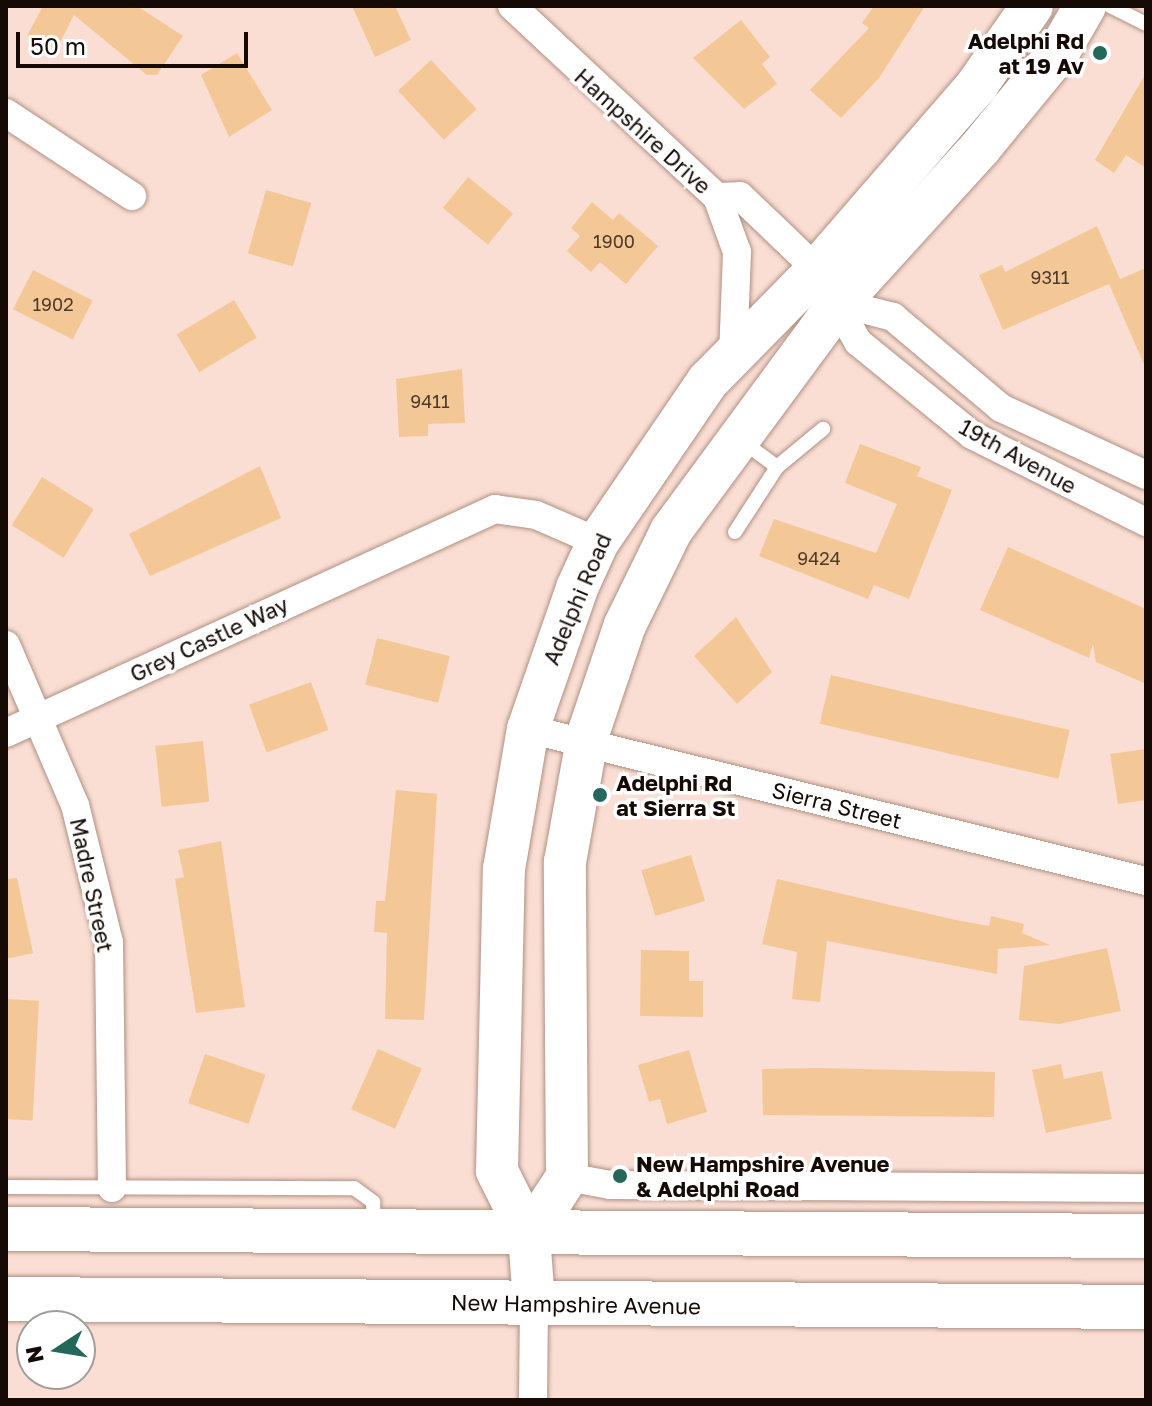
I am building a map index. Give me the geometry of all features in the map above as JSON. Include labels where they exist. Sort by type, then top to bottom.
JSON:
[{"type":"main road","name":"Adelphi Road","points":[[567,1177],[565,862],[586,743],[604,675],[671,531],[739,439],[828,286],[1032,6]]},
{"type":"main road","name":"Adelphi Road","points":[[534,1302],[529,1235],[497,1165],[504,869],[528,729],[598,542],[733,355],[828,286],[980,148],[1058,53],[1085,6]]},
{"type":"main road","points":[[529,1235],[567,1177]]},
{"type":"main road","points":[[6,1229],[529,1235],[1146,1236]]},
{"type":"main road","name":"New Hampshire Avenue","points":[[6,1299],[1146,1307]]},
{"type":"street","name":"Hampshire Drive","points":[[512,6],[717,197],[740,196],[828,286]]},
{"type":"street","points":[[6,113],[132,196]]},
{"type":"street","points":[[717,197],[737,252],[733,355]]},
{"type":"street","name":"19th Avenue","points":[[828,286],[893,317],[994,402],[1146,475]]},
{"type":"street","name":"19th Avenue","points":[[828,286],[858,342],[972,435],[1146,522]]},
{"type":"street","points":[[972,435],[994,402]]},
{"type":"street","name":"Grey Castle Way","points":[[6,733],[376,559],[495,509],[536,515],[598,542]]},
{"type":"street","name":"Madre Street","points":[[6,645],[41,719],[75,805],[109,942],[112,1188]]},
{"type":"street","name":"Sierra Street","points":[[528,729],[1146,881]]},
{"type":"street","points":[[567,1177],[610,1185],[1146,1188]]},
{"type":"street","points":[[533,1400],[534,1302]]},
{"type":"lane","points":[[1110,6],[1146,24]]},
{"type":"lane","points":[[735,532],[777,467],[823,429]]},
{"type":"lane","points":[[739,439],[777,467]]},
{"type":"lane","points":[[6,1187],[354,1188],[373,1202],[374,1233]]},
{"type":"building","points":[[43,6],[137,6],[183,36],[157,75],[147,75],[74,15],[56,50],[27,36]]},
{"type":"building","points":[[352,6],[395,6],[411,40],[375,57]]},
{"type":"building","points":[[874,6],[925,6],[879,78],[841,118],[810,90],[869,28],[862,23]]},
{"type":"building","points":[[741,20],[770,57],[762,64],[777,84],[744,109],[693,58]]},
{"type":"building","points":[[237,53],[272,110],[229,137],[201,75]]},
{"type":"building","points":[[431,60],[477,109],[444,140],[398,91]]},
{"type":"building","points":[[1146,73],[1146,168],[1126,155],[1114,173],[1095,160]]},
{"type":"building","points":[[468,177],[513,214],[488,245],[443,208]]},
{"type":"building","points":[[266,190],[311,203],[293,266],[248,253]]},
{"type":"building","points":[[592,202],[613,220],[619,213],[658,246],[626,284],[600,262],[591,272],[567,251],[580,236],[571,228]]},
{"type":"building","points":[[1097,226],[1120,279],[1146,268],[1146,369],[1109,284],[1003,330],[979,275],[1002,265],[1005,272]]},
{"type":"building","points":[[33,270],[93,300],[73,340],[13,309]]},
{"type":"building","points":[[234,300],[257,338],[199,372],[177,335]]},
{"type":"building","points":[[462,369],[465,423],[428,424],[428,436],[399,437],[396,379]]},
{"type":"building","points":[[860,444],[921,467],[917,476],[952,490],[909,599],[874,585],[868,599],[759,556],[774,519],[876,553],[897,504],[845,483]]},
{"type":"building","points":[[260,466],[281,518],[150,576],[129,534]]},
{"type":"building","points":[[42,477],[94,509],[64,558],[12,525]]},
{"type":"building","points":[[1008,547],[1146,609],[1146,684],[1096,662],[1093,644],[1089,658],[980,610]]},
{"type":"building","points":[[736,617],[772,672],[737,704],[694,656]]},
{"type":"building","points":[[377,638],[450,656],[438,703],[365,685]]},
{"type":"building","points":[[831,675],[1070,730],[1058,779],[820,724]]},
{"type":"building","points":[[311,682],[328,730],[266,752],[249,705]]},
{"type":"building","points":[[203,741],[209,802],[162,807],[155,746]]},
{"type":"building","points":[[1146,749],[1146,800],[1118,804],[1110,754]]},
{"type":"building","points":[[396,790],[437,794],[424,1020],[385,1019],[387,933],[374,932],[376,901],[385,901]]},
{"type":"building","points":[[221,841],[245,1007],[196,1013],[175,879],[184,877],[178,850]]},
{"type":"building","points":[[691,855],[705,901],[655,916],[641,870]]},
{"type":"building","points":[[17,878],[33,953],[6,959],[6,879]]},
{"type":"building","points":[[777,879],[989,926],[991,916],[1024,924],[1022,933],[1050,945],[998,949],[997,974],[827,941],[820,1002],[792,999],[797,952],[762,944]]},
{"type":"building","points":[[1107,948],[1121,1011],[1059,1024],[1019,1020],[1024,966]]},
{"type":"building","points":[[641,950],[689,951],[689,981],[703,981],[703,1017],[640,1016]]},
{"type":"building","points":[[6,999],[39,1001],[33,1121],[6,1119]]},
{"type":"building","points":[[378,1049],[422,1069],[395,1129],[351,1109]]},
{"type":"building","points":[[689,1050],[707,1112],[667,1124],[660,1099],[649,1102],[638,1065]]},
{"type":"building","points":[[205,1054],[266,1075],[249,1124],[188,1103]]},
{"type":"building","points":[[1061,1064],[1064,1079],[1102,1071],[1112,1119],[1046,1133],[1032,1070]]},
{"type":"building","points":[[762,1069],[995,1072],[994,1117],[763,1115]]},
{"type":"place","name":"Adelphi Rd at 19 Av","points":[[1100,53]]},
{"type":"place","name":"Adelphi Rd at Sierra St","points":[[600,795]]},
{"type":"place","name":"New Hampshire Avenue & Adelphi Road","points":[[620,1176]]}]
